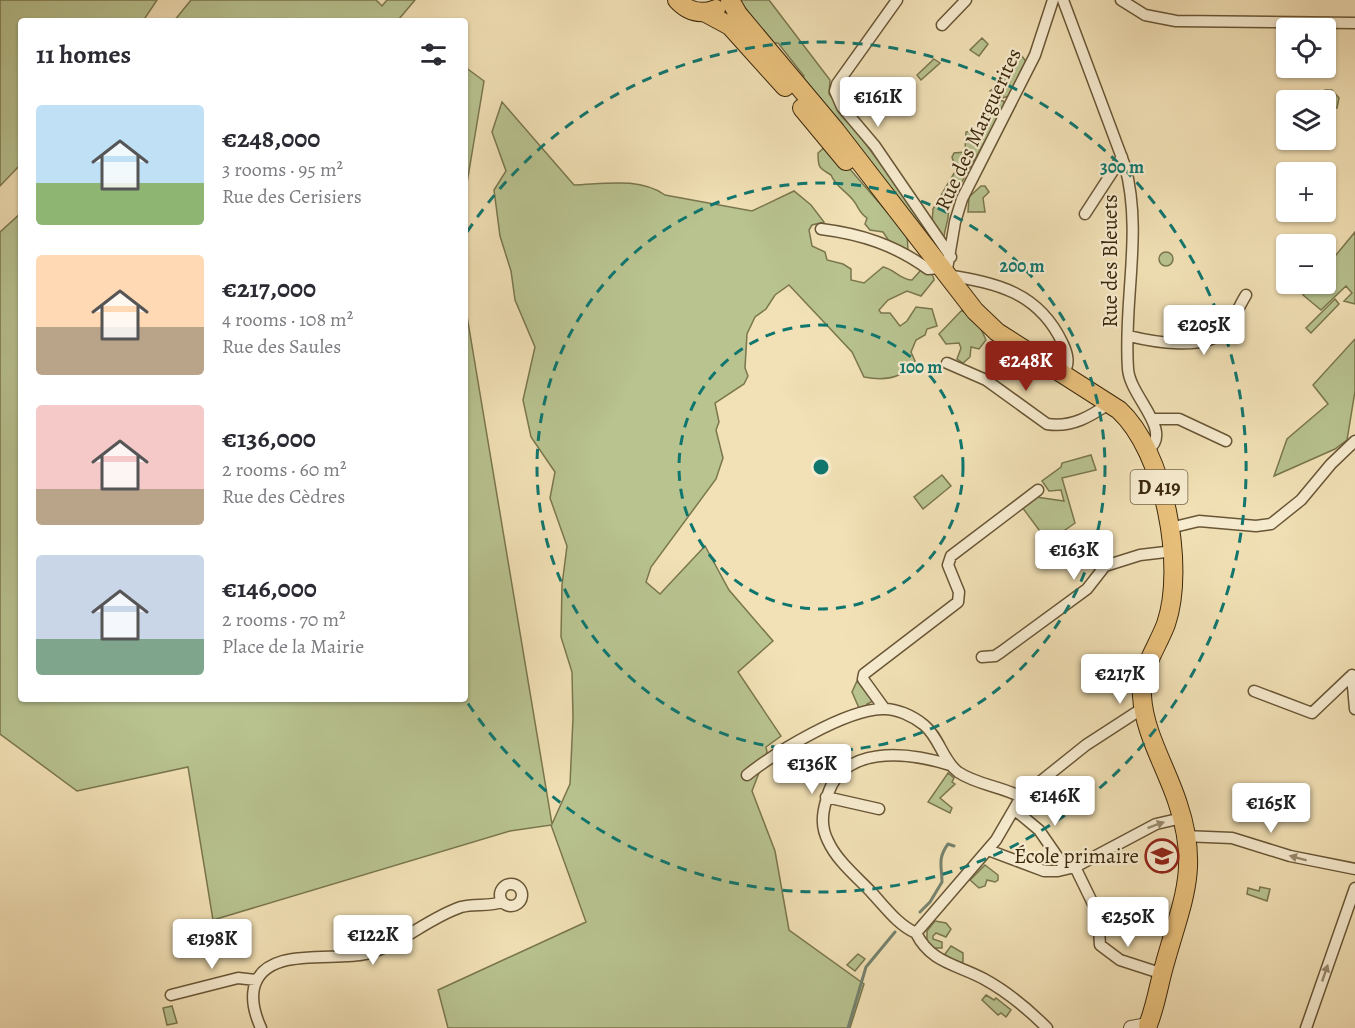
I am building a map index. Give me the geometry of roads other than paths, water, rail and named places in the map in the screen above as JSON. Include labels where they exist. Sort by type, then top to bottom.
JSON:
[{"type":"main road","points":[[677,0],[691,11],[704,12],[715,9],[725,0]]},
{"type":"main road","name":"D 419","points":[[730,0],[738,14],[777,57],[885,201]]},
{"type":"main road","name":"D 419","points":[[704,12],[730,26],[750,47],[826,140],[946,267],[975,311],[997,332],[1110,403],[1134,426],[1148,450],[1170,528],[1174,551],[1174,590],[1166,623],[1144,674],[1143,708],[1184,830],[1190,861],[1184,900],[1142,1027]]},
{"type":"main road","points":[[1142,1027],[1176,897],[1184,830]]},
{"type":"street","points":[[897,0],[837,84],[835,91],[842,107],[875,146],[946,267]]},
{"type":"street","points":[[942,25],[966,0]]},
{"type":"street","name":"Rue des Marguerites","points":[[946,267],[955,222],[963,199],[1035,55],[1053,0]]},
{"type":"street","name":"Rue des Bleuets","points":[[1063,0],[1122,157],[1132,200],[1129,375],[1137,397],[1153,419]]},
{"type":"street","points":[[1121,0],[1145,15],[1176,21],[1355,23]]},
{"type":"street","points":[[1085,214],[1122,157]]},
{"type":"street","points":[[821,229],[868,238],[906,253],[928,269],[946,267],[1004,288],[1037,306],[1054,326],[1066,350],[1068,363],[1063,374]]},
{"type":"street","points":[[1129,336],[1160,343],[1210,341],[1226,330],[1246,295]]},
{"type":"street","points":[[947,363],[986,380],[1047,424],[1060,426],[1082,420],[1110,403]]},
{"type":"street","points":[[1148,450],[1158,437],[1153,419],[1179,419],[1226,441]]},
{"type":"street","points":[[1170,528],[1199,521],[1256,526],[1271,524],[1301,500],[1331,464],[1355,441]]},
{"type":"street","points":[[884,708],[863,680],[864,674],[958,602],[959,592],[948,565],[951,556],[1038,490]]},
{"type":"street","points":[[982,657],[995,656],[1074,599],[1087,589],[1105,566],[1140,555],[1174,551]]},
{"type":"street","points":[[1254,691],[1312,713],[1352,675],[1355,709]]},
{"type":"street","points":[[747,774],[772,755],[819,731],[863,713],[884,708],[909,715],[925,726],[941,745],[950,765]]},
{"type":"street","points":[[916,933],[988,850],[1021,797],[1112,728],[1143,708]]},
{"type":"street","points":[[1021,797],[979,783],[950,765],[918,756],[878,755],[856,763],[839,775],[826,797],[822,817],[828,842],[837,855],[894,917],[916,933],[931,954],[986,980],[1047,1028]]},
{"type":"street","points":[[826,797],[879,809]]},
{"type":"street","points":[[1015,810],[1039,830],[1070,868],[1096,910],[1100,945],[1112,955],[1157,972]]},
{"type":"street","points":[[988,850],[1044,871],[1070,868],[1156,824],[1232,838],[1290,856],[1355,870]]},
{"type":"street","points":[[1310,1027],[1355,888]]},
{"type":"street","points":[[261,1028],[255,1017],[252,996],[256,980],[264,970],[285,959],[366,954],[462,907],[502,902]]},
{"type":"street","points":[[171,994],[237,978],[256,980]]},
{"type":"waterway","points":[[920,912],[930,902],[942,882],[942,854],[948,844],[954,846]]},
{"type":"waterway","points":[[848,1028],[866,967],[895,932]]},
{"type":"place","name":"École primaire","points":[[1162,856]]}]
